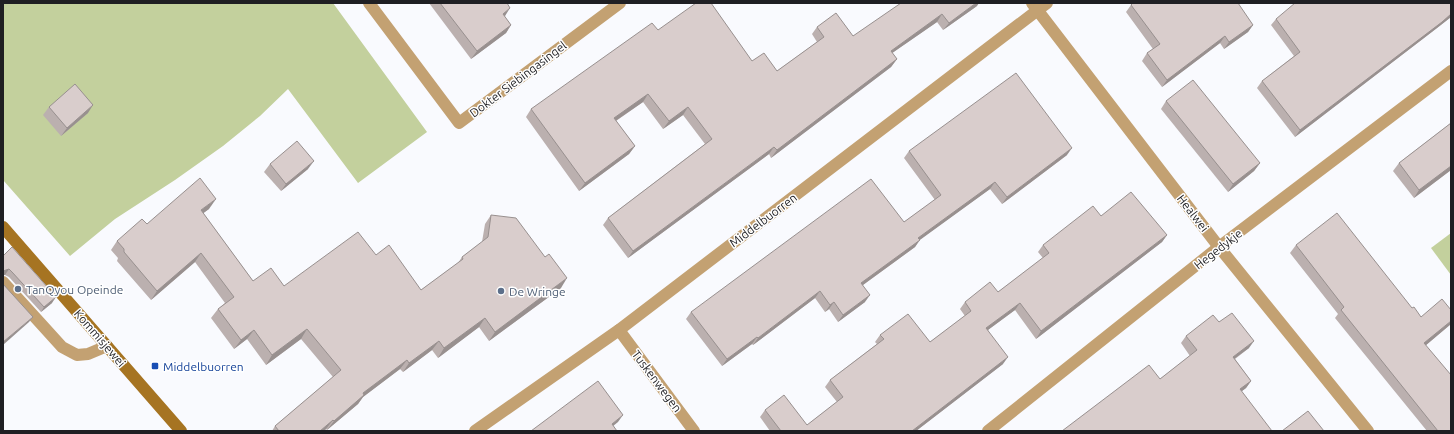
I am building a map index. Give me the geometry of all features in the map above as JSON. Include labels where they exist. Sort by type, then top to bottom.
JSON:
[{"type":"street","name":"Dokter Siebingasingel","points":[[369,3],[459,123],[620,3]]},
{"type":"street","name":"Healwei","points":[[1039,5],[1220,247],[1368,431]]},
{"type":"street","name":"Middelbuorren","points":[[475,431],[619,330],[1039,5]]},
{"type":"street","name":"Hegedykje","points":[[988,431],[1220,247],[1451,71]]},
{"type":"street","name":"Kommisjewei","points":[[3,227],[181,431]]},
{"type":"street","points":[[3,282],[62,347],[77,355],[88,354],[107,346]]},
{"type":"street","name":"Tuskenwegen","points":[[619,330],[694,431]]},
{"type":"green space","points":[[3,3],[333,3],[427,132],[358,183],[288,89],[260,116],[223,146],[175,180],[115,219],[70,256],[3,180]]},
{"type":"green space","points":[[1451,233],[1451,275],[1431,248]]},
{"type":"building","points":[[440,3],[507,3],[510,8],[503,14],[511,25],[477,51]]},
{"type":"building","points":[[696,3],[711,3],[752,61],[764,53],[777,71],[824,37],[817,27],[836,13],[853,36],[901,3],[976,3],[949,23],[942,14],[891,51],[897,59],[777,150],[774,147],[633,251],[608,218],[712,139],[688,107],[669,121],[648,94],[614,118],[635,146],[585,183],[531,109],[652,23],[658,30]]},
{"type":"building","points":[[1133,3],[1238,3],[1253,25],[1229,42],[1225,36],[1167,80],[1147,53],[1160,44],[1131,5]]},
{"type":"building","points":[[1295,3],[1451,3],[1451,14],[1300,130],[1262,81],[1300,52],[1276,19]]},
{"type":"building","points":[[1016,73],[1072,148],[1007,197],[995,182],[918,238],[920,240],[861,283],[870,295],[843,315],[834,302],[830,305],[820,291],[758,338],[757,337],[727,359],[691,312],[871,179],[904,222],[941,195],[909,151]]},
{"type":"building","points":[[1193,80],[1260,163],[1233,184],[1166,101]]},
{"type":"building","points":[[75,84],[93,105],[67,128],[49,107]]},
{"type":"building","points":[[1451,123],[1451,166],[1419,190],[1399,163]]},
{"type":"building","points":[[297,141],[314,161],[286,184],[270,164]]},
{"type":"building","points":[[200,178],[216,199],[201,210],[253,281],[271,268],[284,286],[358,232],[376,255],[389,245],[421,290],[463,259],[462,257],[488,237],[491,215],[516,218],[545,257],[549,254],[567,278],[495,332],[485,318],[444,348],[439,341],[409,363],[407,360],[363,393],[364,395],[320,431],[279,431],[275,426],[341,370],[307,329],[272,355],[254,330],[241,340],[218,309],[234,297],[201,253],[157,291],[124,252],[124,249],[117,241],[142,219],[147,224]]},
{"type":"building","points":[[1131,192],[1167,235],[1041,331],[1020,303],[986,328],[1008,357],[912,431],[781,431],[765,410],[784,395],[807,425],[843,397],[830,380],[884,339],[880,335],[908,314],[930,342],[971,311],[965,302],[990,282],[998,292],[1049,253],[1043,245],[1093,206],[1101,216]]},
{"type":"building","points":[[1337,213],[1412,308],[1414,307],[1421,317],[1442,299],[1451,310],[1451,321],[1424,343],[1451,375],[1451,431],[1438,431],[1341,310],[1344,307],[1296,245]]},
{"type":"building","points":[[12,247],[56,297],[44,307],[9,269],[3,271],[3,256]]},
{"type":"building","points":[[3,284],[33,317],[3,342]]},
{"type":"building","points":[[1232,313],[1254,341],[1233,357],[1251,381],[1240,389],[1272,431],[1062,431],[1149,365],[1160,379],[1197,350],[1186,336],[1213,315],[1219,322]]},
{"type":"building","points":[[598,381],[623,415],[612,424],[617,431],[531,431]]},
{"type":"building","points":[[1308,411],[1324,431],[1282,431]]},
{"type":"place","name":"TanQyou Opeinde","points":[[18,289]]},
{"type":"place","name":"De Wringe","points":[[501,291]]},
{"type":"place","name":"Middelbuorren","points":[[155,366]]}]
